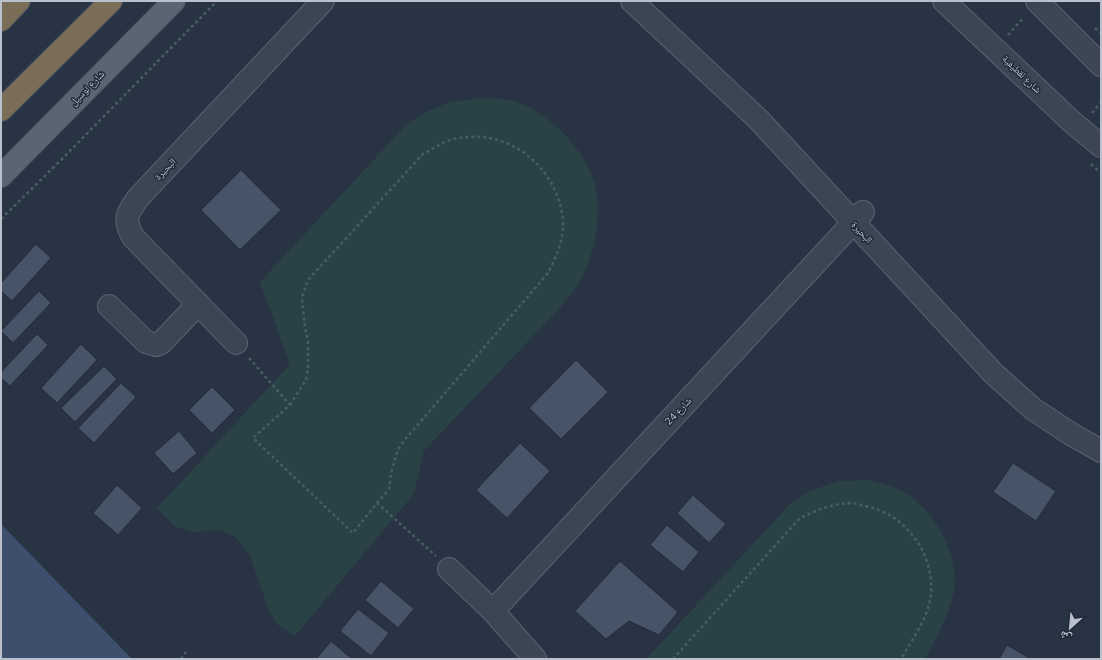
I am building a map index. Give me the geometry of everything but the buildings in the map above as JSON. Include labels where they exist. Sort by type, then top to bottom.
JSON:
[{"type":"highway","points":[[1,20],[19,1]]},
{"type":"highway","points":[[1,110],[111,1]]},
{"type":"main road","name":"شارع لوسيل","points":[[1,176],[174,1]]},
{"type":"street","name":"البحيرة","points":[[236,343],[133,237],[127,227],[127,220],[130,210],[138,198],[323,1]]},
{"type":"street","name":"البحيرة","points":[[632,1],[758,119],[858,217]]},
{"type":"street","name":"البحيرة","points":[[653,1],[769,109],[963,342],[993,373],[1025,392],[1043,397],[1101,434]]},
{"type":"street","name":"شارع لقطيفية","points":[[944,1],[1072,122],[1101,146]]},
{"type":"street","points":[[1037,1],[1101,65]]},
{"type":"street","name":"شارع 24","points":[[493,611],[858,217]]},
{"type":"street","points":[[109,306],[146,342],[156,345],[161,343],[198,304]]},
{"type":"street","name":"البحيرة","points":[[1025,392],[1033,409],[1101,451]]},
{"type":"street","points":[[449,569],[493,611],[535,659]]},
{"type":"path","points":[[1,219],[217,1]]},
{"type":"path","points":[[995,49],[1037,1]]},
{"type":"path","points":[[474,137],[501,141],[525,152],[545,171],[558,195],[563,222],[560,248],[548,273],[403,442],[398,449],[391,473],[389,489],[377,503],[353,533],[253,438],[290,405],[306,380],[308,370],[308,341],[304,322],[302,297],[308,280],[423,154],[447,141],[474,137]]},
{"type":"path","points":[[236,343],[290,405]]},
{"type":"path","points":[[377,503],[449,569]]},
{"type":"path","points":[[673,659],[800,518],[824,506],[851,503],[877,508],[900,522],[918,542],[929,566],[931,593],[924,618],[901,659]]},
{"type":"path","points":[[181,659],[186,652]]},
{"type":"green space","points":[[481,98],[508,100],[527,106],[534,110],[562,131],[582,156],[593,178],[598,205],[596,233],[589,261],[578,285],[559,309],[424,451],[414,494],[295,636],[278,625],[269,611],[250,556],[235,537],[219,530],[192,532],[176,527],[157,508],[290,364],[260,282],[404,127],[424,113],[449,102]]},
{"type":"green space","points":[[869,480],[898,489],[923,507],[942,533],[949,548],[955,580],[953,595],[945,620],[925,659],[646,659],[790,504],[810,491],[838,481]]},
{"type":"water","points":[[1,524],[132,659],[1,659]]}]
